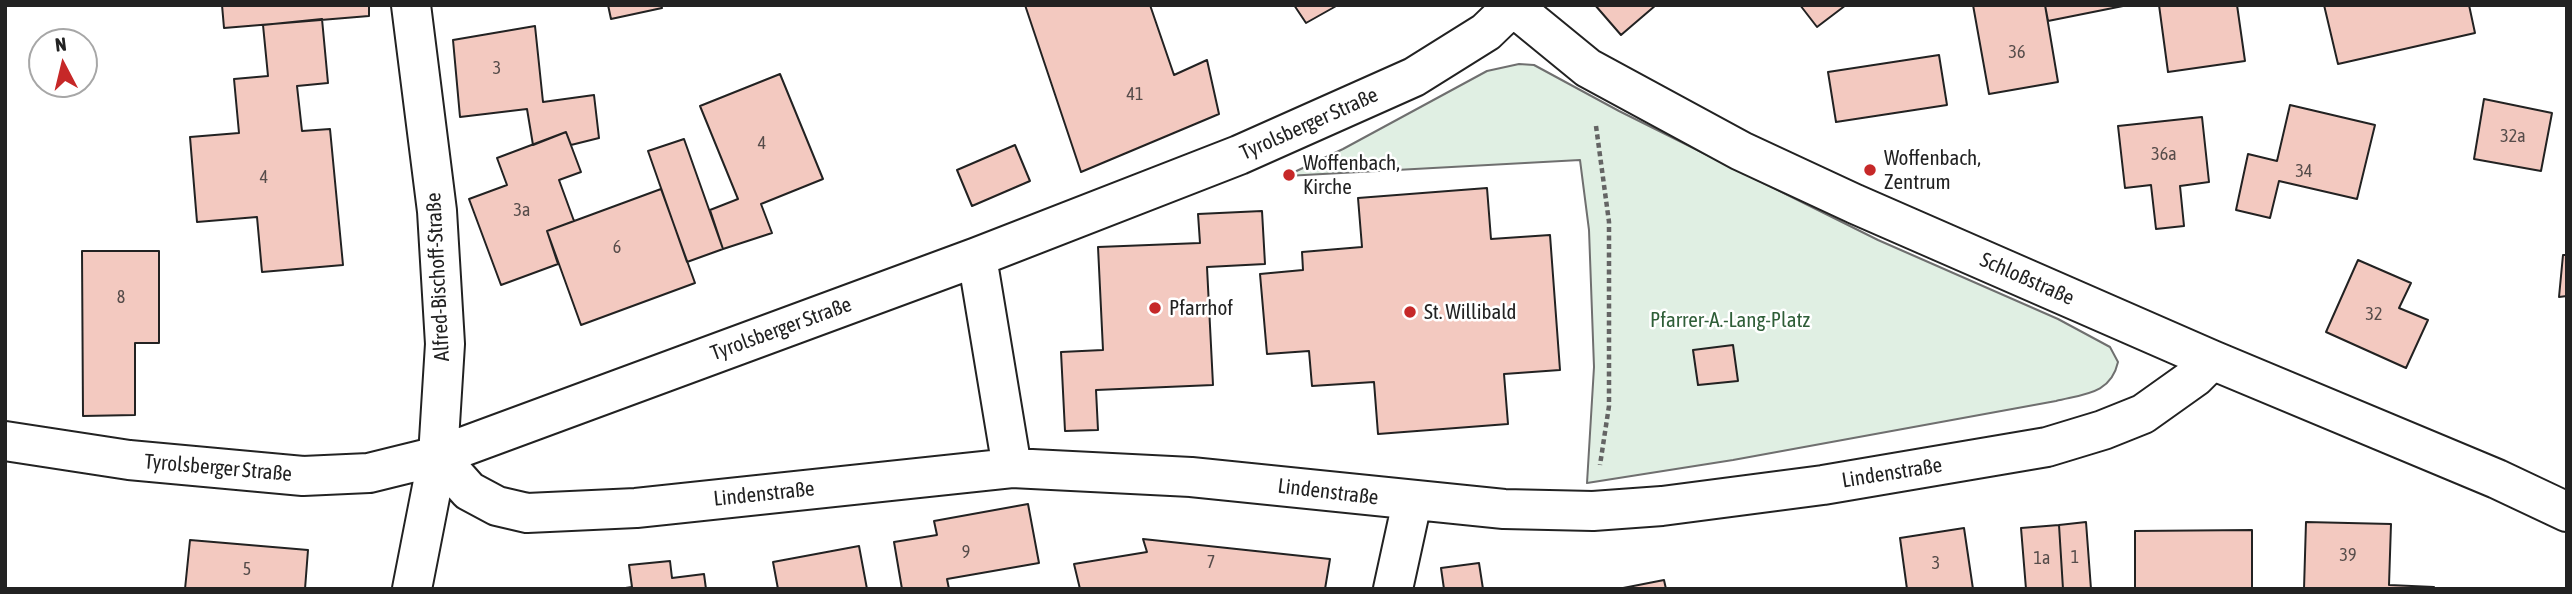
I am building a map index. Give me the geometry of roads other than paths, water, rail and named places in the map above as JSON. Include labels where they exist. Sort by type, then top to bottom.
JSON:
[{"type":"street","name":"Alfred-Bischoff-Straße","points":[[411,5],[436,211],[445,344],[438,456],[412,589]]},
{"type":"street","name":"Tyrolsberger Straße","points":[[5,441],[129,460],[303,476],[369,473],[438,456],[977,257],[1239,155],[1384,91],[1452,55],[1486,32],[1512,6]]},
{"type":"street","name":"Schloßstraße","points":[[1512,6],[1588,68],[1729,145],[1855,204],[2211,360],[2497,479],[2567,512]]},
{"type":"street","points":[[977,257],[1012,468]]},
{"type":"street","name":"Lindenstraße","points":[[438,456],[469,491],[497,506],[527,513],[636,508],[1012,468],[1191,477],[1412,502],[1504,509],[1593,511],[1662,506],[1823,485],[2047,447],[2103,430],[2143,414],[2195,377],[2211,360]]},
{"type":"street","points":[[1393,589],[1412,502]]},
{"type":"place","name":"Woffenbach, Zentrum","points":[[1870,170]]},
{"type":"place","name":"Woffenbach, Kirche","points":[[1289,175]]},
{"type":"place","name":"Pfarrhof","points":[[1155,308]]},
{"type":"place","name":"St. Willibald","points":[[1410,312]]},
{"type":"park label","name":"Pfarrer-A.-Lang-Platz","points":[[1730,320]]}]
